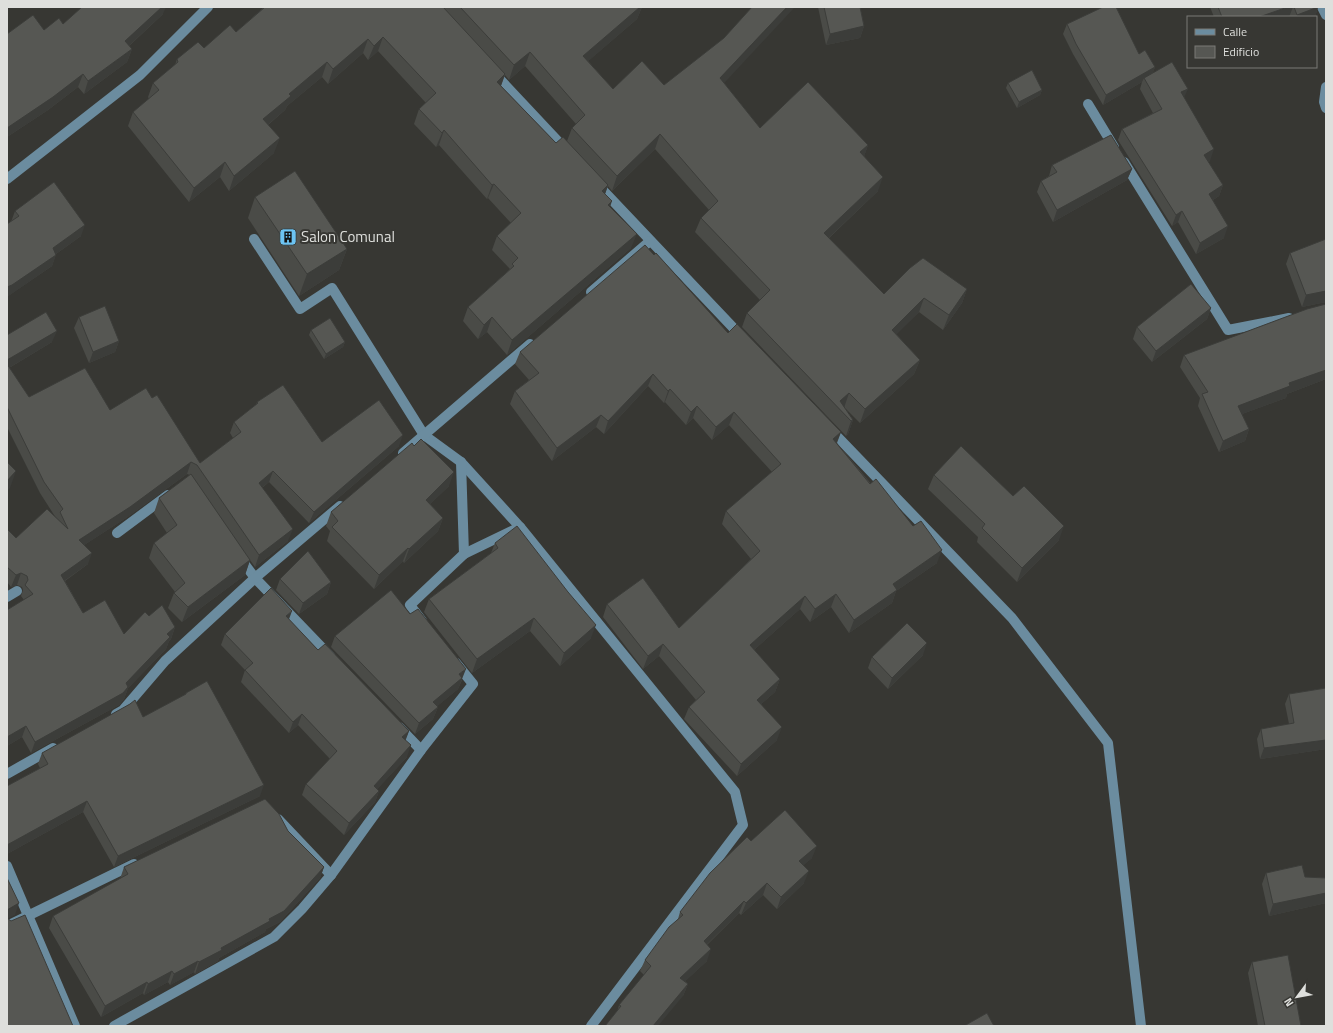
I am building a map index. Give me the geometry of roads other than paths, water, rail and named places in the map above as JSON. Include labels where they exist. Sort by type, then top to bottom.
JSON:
[{"type":"street","points":[[7,179],[140,75],[208,7]]},
{"type":"street","points":[[1322,7],[1326,15]]},
{"type":"street","points":[[488,65],[574,159]]},
{"type":"street","points":[[1326,88],[1324,102],[1326,108]]},
{"type":"street","points":[[1088,104],[1228,330],[1296,316]]},
{"type":"street","points":[[590,176],[748,344]]},
{"type":"street","points":[[254,239],[300,309],[332,288],[424,435],[461,462],[520,527],[735,792],[743,825],[591,1026]]},
{"type":"street","points":[[584,297],[650,241]]},
{"type":"street","points":[[394,460],[537,338]]},
{"type":"street","points":[[820,418],[1012,618],[1108,743],[1141,1026]]},
{"type":"street","points":[[461,462],[464,554]]},
{"type":"street","points":[[117,533],[176,489]]},
{"type":"street","points":[[110,717],[123,710],[165,661],[255,578],[346,502]]},
{"type":"street","points":[[429,629],[410,605],[464,554],[520,527]]},
{"type":"street","points":[[237,552],[255,578],[338,664]]},
{"type":"street","points":[[7,597],[17,591]]},
{"type":"street","points":[[114,1026],[274,937],[302,909],[331,874],[421,750],[473,684],[448,654]]},
{"type":"street","points":[[393,721],[421,750]]},
{"type":"street","points":[[7,774],[62,744]]},
{"type":"street","points":[[272,813],[331,874]]},
{"type":"street","points":[[7,926],[141,861]]},
{"type":"street","points":[[7,866],[75,1026]]},
{"type":"place","name":"Salon Comunal","points":[[288,237]]}]
